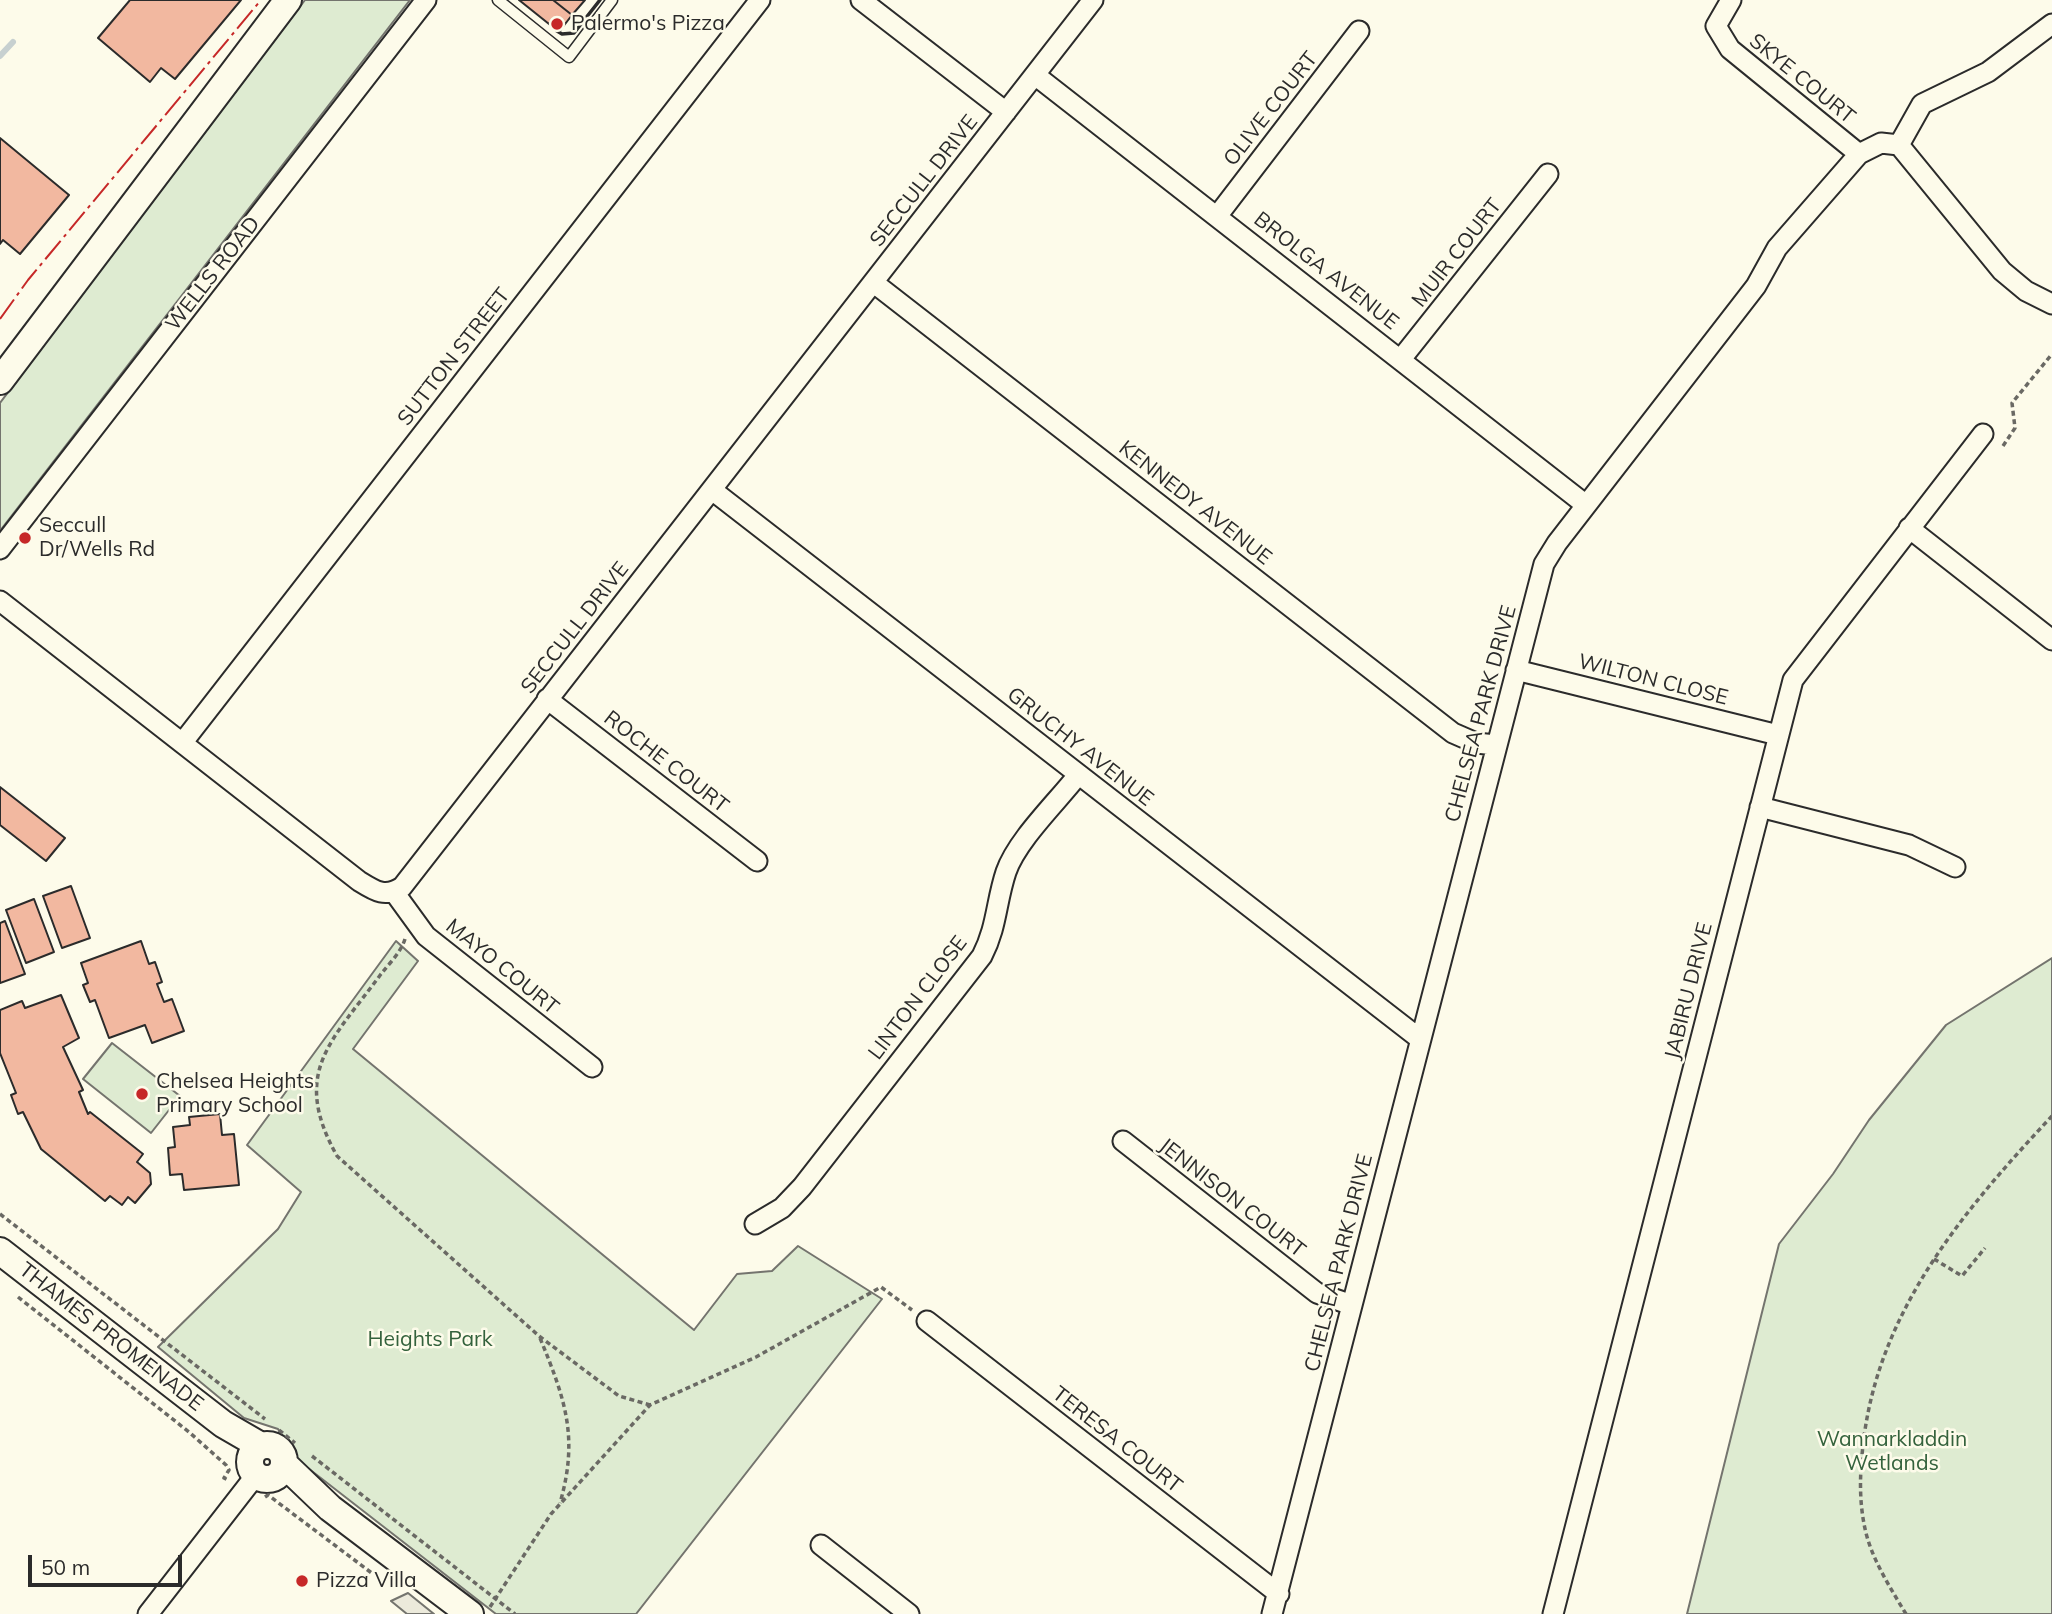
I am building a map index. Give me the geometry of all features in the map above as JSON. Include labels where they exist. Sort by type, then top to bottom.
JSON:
[{"type":"main road","points":[[0,381],[288,0]]},
{"type":"main road","name":"THAMES PROMENADE","points":[[0,1251],[470,1614]]},
{"type":"street","name":"WELLS ROAD","points":[[0,549],[426,0]]},
{"type":"street","name":"SUTTON STREET","points":[[183,742],[760,0]]},
{"type":"street","points":[[861,0],[1006,112]]},
{"type":"street","name":"SECCULL DRIVE","points":[[394,892],[402,887],[1093,0]]},
{"type":"street","name":"SKYE COURT","points":[[1731,0],[1716,26],[1730,50],[1859,153]]},
{"type":"street","points":[[1899,145],[1922,104],[1988,72],[2052,24]]},
{"type":"street","name":"OLIVE COURT","points":[[1218,215],[1359,31]]},
{"type":"street","name":"BROLGA AVENUE","points":[[1035,75],[1218,215],[1586,505]]},
{"type":"street","points":[[1859,153],[1881,143],[1899,145],[2002,271],[2026,291],[2052,304]]},
{"type":"street","name":"CHELSEA PARK DRIVE","points":[[1272,1614],[1544,564],[1586,505],[1756,286],[1777,248],[1859,153]]},
{"type":"street","name":"MUIR COURT","points":[[1401,359],[1548,174]]},
{"type":"street","name":"KENNEDY AVENUE","points":[[874,283],[1453,733],[1476,743],[1496,745]]},
{"type":"street","name":"JABIRU DRIVE","points":[[1553,1614],[1793,680],[1983,434]]},
{"type":"street","name":"GRUCHY AVENUE","points":[[712,490],[1420,1038]]},
{"type":"street","points":[[1909,528],[2052,639]]},
{"type":"street","points":[[0,601],[359,881],[386,894],[394,892]]},
{"type":"street","name":"WILTON CLOSE","points":[[1516,670],[1778,735]]},
{"type":"street","name":"ROCHE COURT","points":[[547,699],[757,862]]},
{"type":"street","name":"LINTON CLOSE","points":[[755,1224],[782,1208],[802,1187],[982,956],[994,933],[1006,872],[1015,855],[1078,775]]},
{"type":"street","points":[[1759,807],[1909,845],[1955,867]]},
{"type":"street","name":"MAYO COURT","points":[[394,892],[426,936],[592,1067]]},
{"type":"street","name":"JENNISON COURT","points":[[1123,1141],[1317,1293],[1336,1302],[1352,1305]]},
{"type":"street","name":"TERESA COURT","points":[[928,1321],[1279,1594]]},
{"type":"street","points":[[148,1614],[268,1457]]},
{"type":"street","points":[[821,1545],[909,1614]]},
{"type":"lane","points":[[498,0],[569,57],[612,0]]},
{"type":"path","points":[[2003,446],[2015,428],[2012,403],[2052,354]]},
{"type":"path","points":[[409,915],[405,942],[328,1045],[317,1071],[321,1127],[337,1156],[539,1336],[618,1396],[650,1405]]},
{"type":"path","points":[[1906,1614],[1866,1534],[1859,1478],[1868,1410],[1898,1318],[1934,1259],[1985,1187],[2052,1116]]},
{"type":"path","points":[[0,1214],[268,1457]]},
{"type":"path","points":[[1934,1259],[1962,1276],[1985,1248]]},
{"type":"path","points":[[486,1614],[560,1504],[650,1405],[756,1357],[881,1287],[928,1321]]},
{"type":"path","points":[[10,1291],[190,1432],[226,1465],[229,1470],[224,1478],[268,1457]]},
{"type":"path","points":[[539,1336],[558,1382],[569,1422],[569,1471],[560,1504]]},
{"type":"path","points":[[310,1454],[515,1614]]},
{"type":"path","points":[[268,1457],[259,1502],[268,1495],[373,1574]]},
{"type":"green space","points":[[305,0],[410,0],[0,531],[0,403]]},
{"type":"green space","name":"Heights Park","points":[[396,941],[418,961],[353,1049],[694,1330],[737,1274],[772,1271],[798,1246],[882,1299],[636,1614],[496,1614],[295,1458],[278,1429],[244,1418],[158,1347],[278,1229],[301,1192],[247,1145]]},
{"type":"green space","name":"Wannarkladdin Wetlands","points":[[2052,958],[2052,1614],[1687,1614],[1779,1244],[1833,1174],[1869,1120],[1946,1025]]},
{"type":"green space","points":[[112,1043],[180,1096],[151,1133],[83,1079]]},
{"type":"shaded area","points":[[408,1593],[434,1614],[407,1614],[391,1601]]},
{"type":"building","points":[[130,0],[241,0],[175,79],[161,68],[150,82],[98,38]]},
{"type":"building","name":"Palermo's Pizza","points":[[519,0],[553,0],[572,15],[559,32]]},
{"type":"building","points":[[553,0],[585,0],[572,15]]},
{"type":"building","points":[[0,138],[69,195],[20,254],[3,240],[0,244]]},
{"type":"building","points":[[0,787],[65,838],[46,861],[0,825]]},
{"type":"building","points":[[71,886],[90,938],[62,948],[43,896]]},
{"type":"building","points":[[34,899],[54,952],[26,963],[6,910]]},
{"type":"building","points":[[5,921],[25,974],[0,983],[0,923]]},
{"type":"building","points":[[141,941],[149,964],[155,962],[162,982],[157,984],[164,1002],[172,999],[184,1031],[152,1043],[145,1025],[109,1038],[95,1000],[90,1002],[83,985],[88,983],[81,963]]},
{"type":"building","points":[[61,995],[79,1038],[63,1047],[83,1090],[79,1092],[88,1114],[90,1112],[143,1154],[137,1162],[150,1173],[151,1184],[135,1203],[128,1197],[122,1205],[110,1196],[105,1201],[41,1149],[23,1112],[18,1114],[11,1095],[16,1093],[0,1053],[0,1010],[22,1001],[25,1008]]},
{"type":"building","points":[[220,1114],[222,1135],[234,1134],[239,1185],[184,1190],[182,1174],[170,1175],[168,1148],[175,1147],[173,1127],[190,1125],[189,1117]]},
{"type":"waterway","points":[[0,56],[13,42]]},
{"type":"wall","points":[[557,31],[562,34],[574,33],[600,0]]},
{"type":"power","points":[[0,319],[28,280],[261,0]]},
{"type":"place","name":"Palermo's Pizza","points":[[557,24]]},
{"type":"place","name":"Seccull Dr/Wells Rd","points":[[25,538]]},
{"type":"place","name":"Chelsea Heights Primary School","points":[[142,1094]]},
{"type":"place","name":"Pizza Villa","points":[[302,1581]]}]
